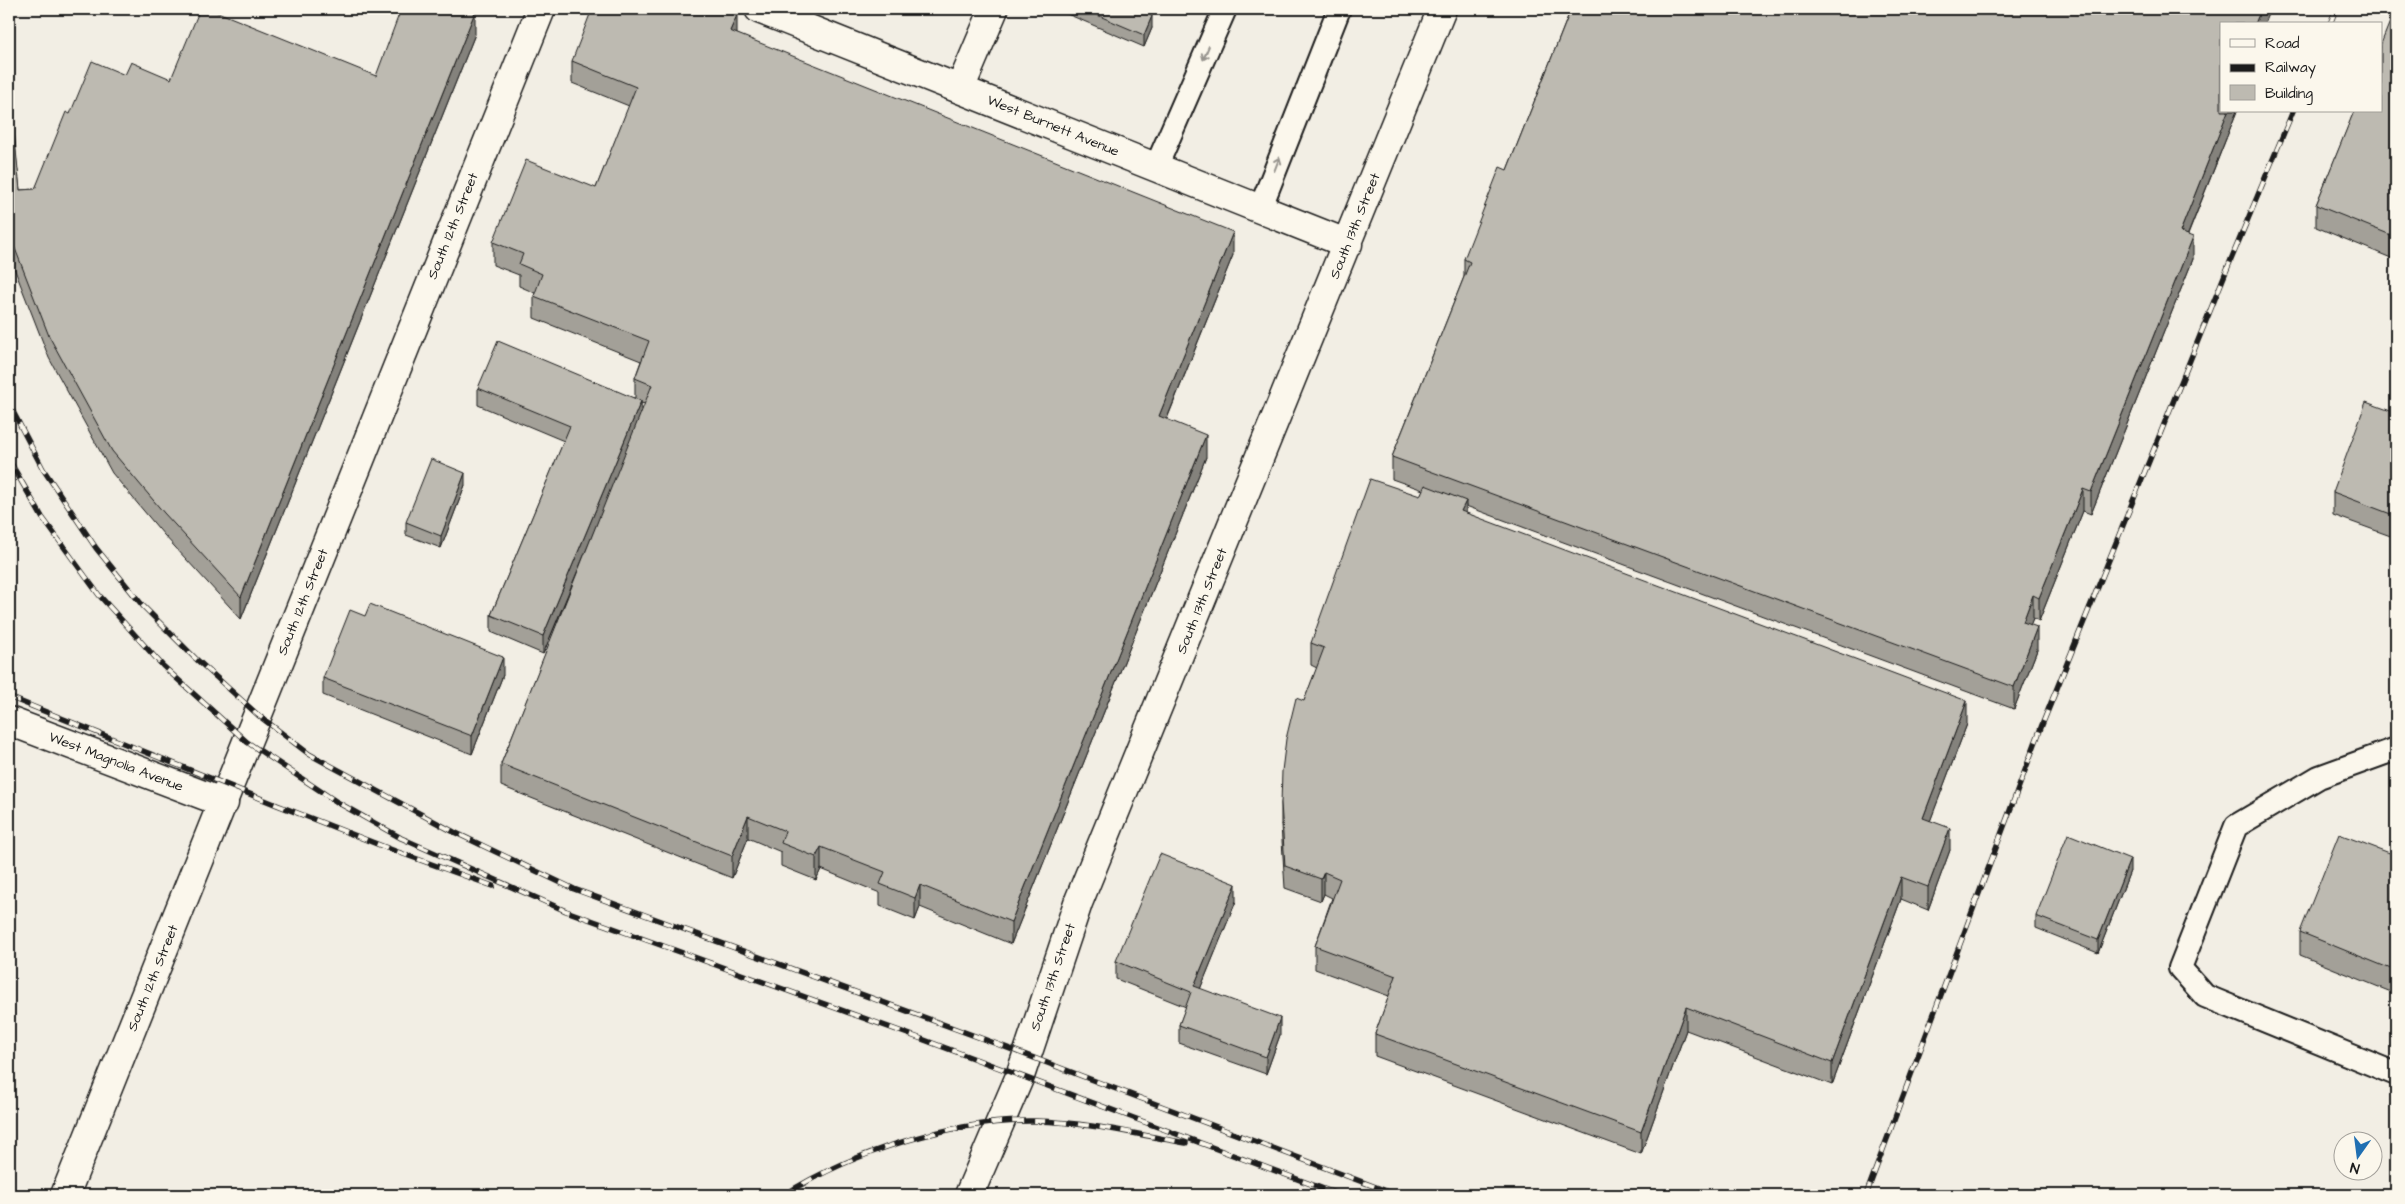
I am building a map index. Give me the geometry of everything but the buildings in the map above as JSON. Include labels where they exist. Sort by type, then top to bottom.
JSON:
[{"type":"street","name":"South 12th Street","points":[[65,1195],[541,9]]},
{"type":"street","name":"West Burnett Avenue","points":[[758,9],[1348,244]]},
{"type":"street","points":[[960,89],[994,9]]},
{"type":"street","name":"South 13th Street","points":[[969,1195],[1020,1076],[1078,903],[1348,244],[1442,9]]},
{"type":"street","name":"West Magnolia Avenue","points":[[9,722],[224,802]]},
{"type":"lane","points":[[1156,168],[1225,9]]},
{"type":"lane","points":[[1260,209],[1338,9]]},
{"type":"lane","points":[[2396,749],[2319,777],[2236,826],[2180,968],[2205,996],[2396,1074]]},
{"type":"railway","points":[[2331,22],[2336,9]]},
{"type":"railway","points":[[1866,1195],[2042,725],[2293,112]]},
{"type":"railway","points":[[9,404],[43,469],[96,548],[143,606],[195,658],[258,715],[309,754],[454,832],[574,889],[997,1044],[1397,1195]]},
{"type":"railway","points":[[9,460],[42,517],[99,595],[163,666],[247,742],[337,802],[401,838],[566,911],[919,1038],[1340,1195]]},
{"type":"railway","points":[[9,697],[277,805],[395,851],[493,886]]},
{"type":"railway","points":[[784,1195],[811,1179],[872,1152],[938,1132],[972,1126],[1004,1122],[1055,1122],[1111,1129],[1186,1143]]}]
